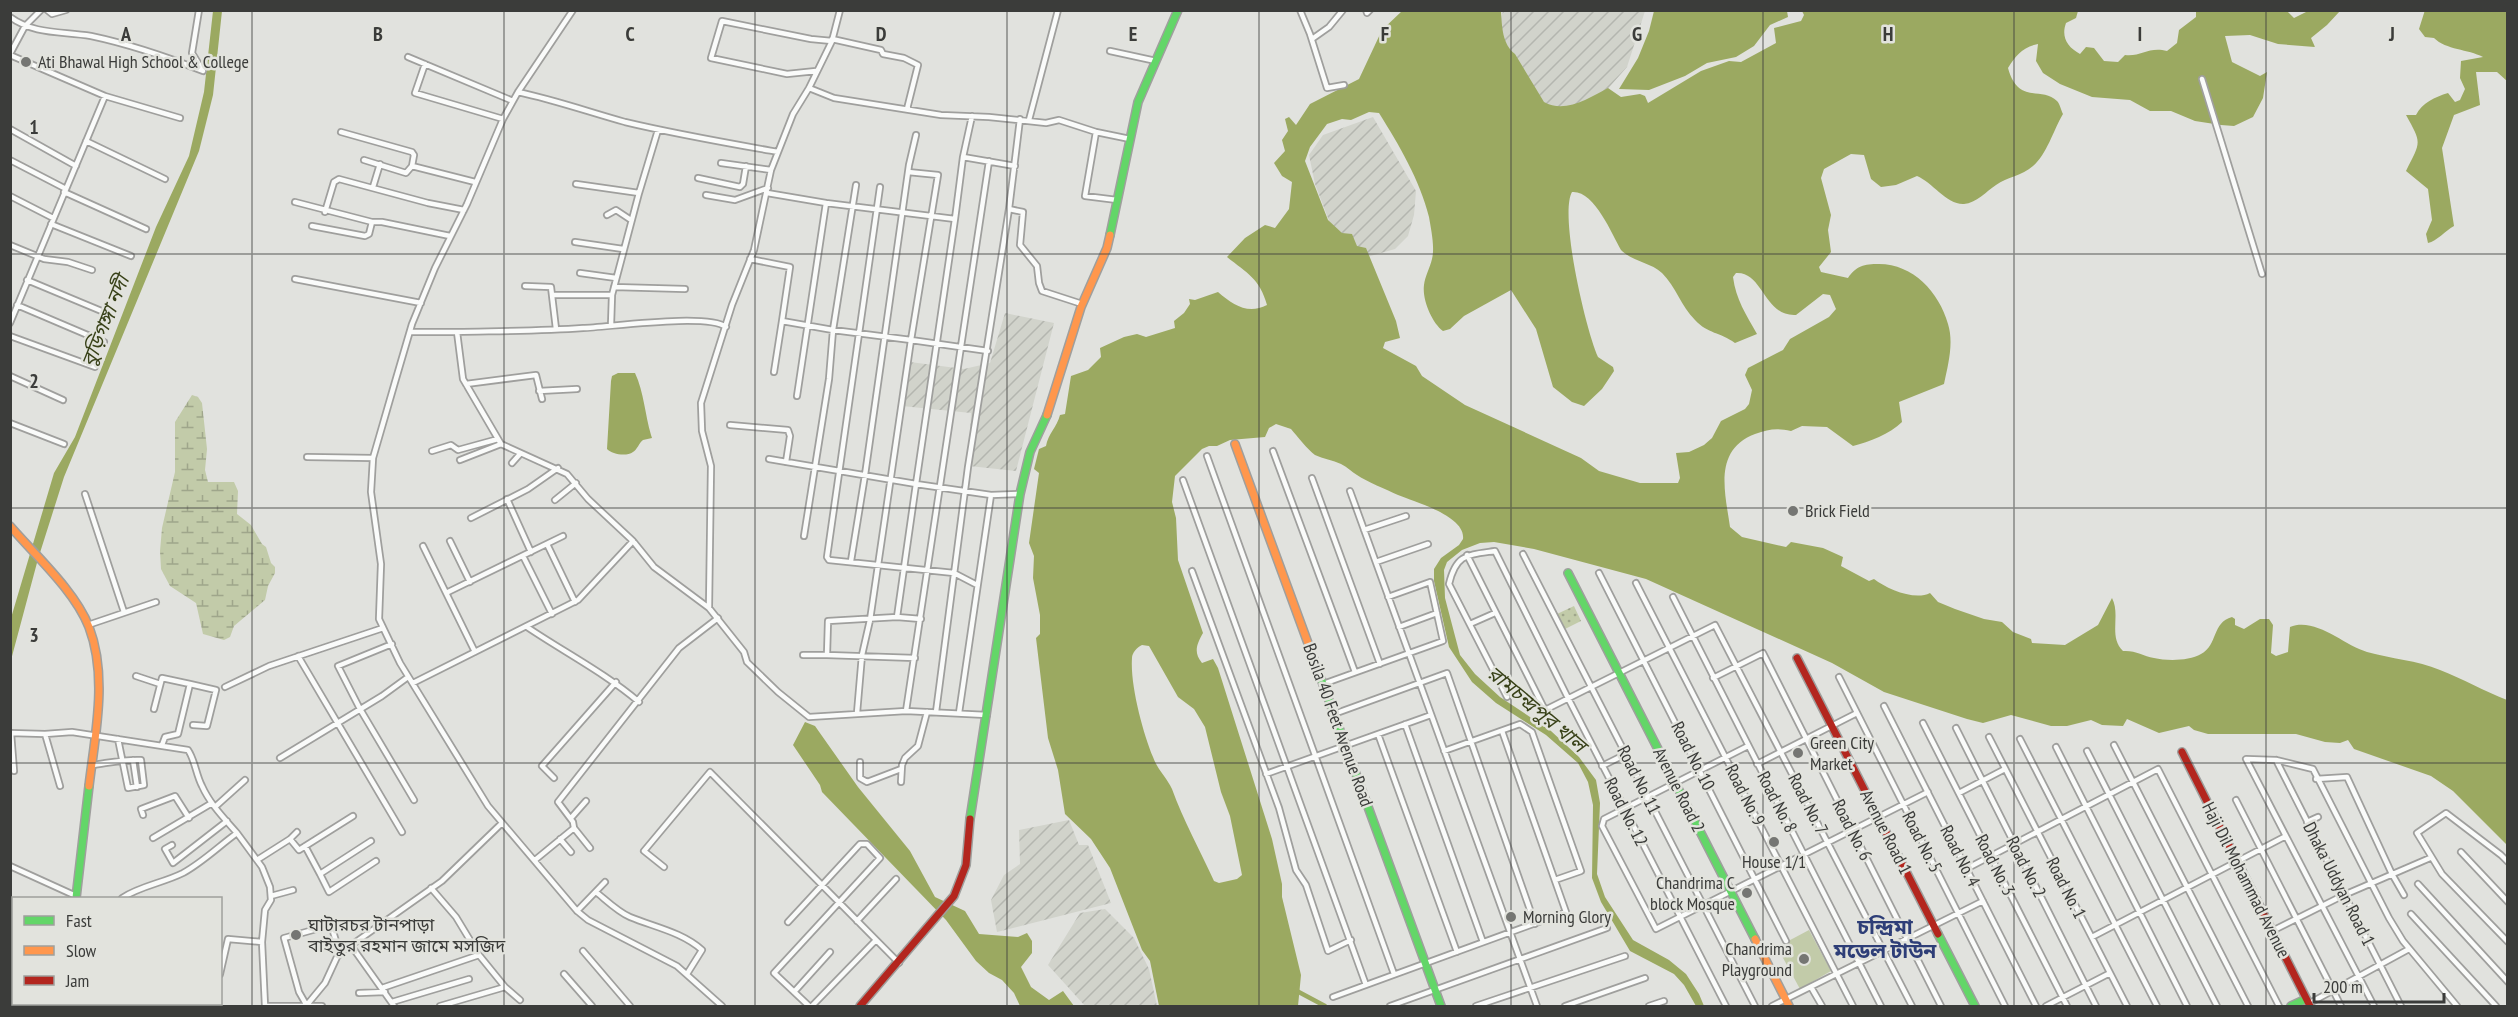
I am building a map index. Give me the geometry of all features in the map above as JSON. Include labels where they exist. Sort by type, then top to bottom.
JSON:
[{"type":"street","points":[[41,10],[25,26],[10,54],[105,96],[180,118]]},
{"type":"street","points":[[47,10],[52,15],[66,10]]},
{"type":"street","points":[[10,17],[25,26],[40,31],[113,41],[203,71],[192,52],[199,10]]},
{"type":"street","points":[[573,10],[518,92],[503,119],[410,332],[373,458],[371,492],[379,541],[382,587],[379,613],[383,628],[408,676],[489,806],[577,911],[588,920],[677,966],[722,1006]]},
{"type":"street","points":[[709,608],[711,466],[702,431],[701,403],[709,371],[750,259],[771,170],[793,114],[809,88],[832,40],[840,10]]},
{"type":"street","points":[[1029,120],[1058,10]]},
{"type":"street","points":[[860,1006],[954,896],[966,865],[972,795],[987,715],[1020,494],[1030,452],[1044,426],[1082,304],[1107,248],[1138,102],[1178,10]]},
{"type":"street","points":[[1300,10],[1312,39],[1327,88],[1344,85]]},
{"type":"street","points":[[1312,39],[1329,27],[1343,10]]},
{"type":"street","points":[[816,70],[787,74],[711,58],[722,21],[811,39],[832,40],[881,50],[882,54],[904,58],[918,65],[907,109]]},
{"type":"street","points":[[1110,51],[1156,61]]},
{"type":"street","points":[[408,57],[513,101]]},
{"type":"street","points":[[425,64],[415,93],[503,119]]},
{"type":"street","points":[[2202,79],[2262,274]]},
{"type":"street","points":[[809,88],[834,98],[942,115],[1020,119],[1046,123],[1059,120],[1096,132],[1130,139]]},
{"type":"street","points":[[518,92],[551,99],[658,130],[778,152]]},
{"type":"street","points":[[10,322],[105,96]]},
{"type":"street","points":[[897,617],[935,343],[963,157],[972,116]]},
{"type":"street","points":[[936,712],[965,492],[1010,209],[1020,119]]},
{"type":"street","points":[[10,129],[76,166]]},
{"type":"street","points":[[611,325],[612,295],[616,278],[658,130]]},
{"type":"street","points":[[341,132],[412,152],[414,155],[412,166],[406,173],[364,160]]},
{"type":"street","points":[[1096,132],[1084,196],[1117,200]]},
{"type":"street","points":[[851,561],[866,475],[908,172],[916,135]]},
{"type":"street","points":[[86,141],[165,179]]},
{"type":"street","points":[[963,157],[1015,166]]},
{"type":"street","points":[[10,160],[65,191],[146,229]]},
{"type":"street","points":[[906,711],[963,347],[989,161]]},
{"type":"street","points":[[720,163],[771,170]]},
{"type":"street","points":[[373,187],[380,164]]},
{"type":"street","points":[[412,166],[475,182]]},
{"type":"street","points":[[698,178],[740,187],[743,184],[746,166]]},
{"type":"street","points":[[857,713],[862,655],[870,620],[911,339],[938,175],[908,172]]},
{"type":"street","points":[[325,212],[337,180],[464,210]]},
{"type":"street","points":[[576,184],[639,192]]},
{"type":"street","points":[[804,536],[856,186]]},
{"type":"street","points":[[880,187],[827,557],[829,560],[954,573],[977,585]]},
{"type":"street","points":[[706,195],[735,200],[767,190],[877,211],[955,219]]},
{"type":"street","points":[[10,196],[53,218]]},
{"type":"street","points":[[295,202],[325,212],[450,236]]},
{"type":"street","points":[[797,396],[826,203]]},
{"type":"street","points":[[1010,209],[1023,212],[1020,245],[1036,266],[1038,283],[1042,291],[1082,304]]},
{"type":"street","points":[[607,214],[616,210],[631,220]]},
{"type":"street","points":[[312,226],[365,236],[369,234],[372,222]]},
{"type":"street","points":[[51,225],[131,256]]},
{"type":"street","points":[[575,242],[623,249]]},
{"type":"street","points":[[10,245],[37,257],[68,262],[92,270]]},
{"type":"street","points":[[750,259],[790,267],[774,372]]},
{"type":"street","points":[[580,273],[616,278]]},
{"type":"street","points":[[295,279],[422,303]]},
{"type":"street","points":[[27,280],[111,315]]},
{"type":"street","points":[[525,286],[550,285],[556,329]]},
{"type":"street","points":[[614,287],[685,290]]},
{"type":"street","points":[[553,296],[612,295]]},
{"type":"street","points":[[17,305],[104,342]]},
{"type":"street","points":[[410,332],[556,329],[687,320],[712,322],[726,327]]},
{"type":"street","points":[[782,321],[884,338],[911,339],[988,351]]},
{"type":"street","points":[[457,332],[463,379],[499,441],[520,454],[558,468],[576,483],[588,499],[633,541],[654,567],[709,608],[744,652],[747,662],[778,692],[809,717],[906,711],[987,715]]},
{"type":"street","points":[[10,336],[95,367]]},
{"type":"street","points":[[466,384],[536,375],[542,399]]},
{"type":"street","points":[[10,376],[63,400]]},
{"type":"street","points":[[539,392],[577,389]]},
{"type":"street","points":[[10,423],[64,444]]},
{"type":"street","points":[[730,425],[788,430],[790,436],[786,462]]},
{"type":"street","points":[[432,452],[451,446],[458,450],[499,441]]},
{"type":"street","points":[[460,460],[499,441]]},
{"type":"street","name":"Bosila 40 Feet Avenue Road","points":[[1235,444],[1441,1006]]},
{"type":"street","points":[[1273,451],[1355,672]]},
{"type":"street","points":[[512,463],[520,454]]},
{"type":"street","points":[[1207,456],[1394,974]]},
{"type":"street","points":[[307,457],[373,458]]},
{"type":"street","points":[[769,459],[965,492],[991,495],[1020,494]]},
{"type":"street","points":[[471,518],[528,489],[558,468]]},
{"type":"street","points":[[1312,478],[1380,664]]},
{"type":"street","points":[[1183,480],[1366,984]]},
{"type":"street","points":[[555,500],[576,483]]},
{"type":"street","points":[[1350,492],[1537,1006]]},
{"type":"street","points":[[85,494],[124,612]]},
{"type":"street","points":[[959,713],[991,495]]},
{"type":"street","points":[[507,500],[531,552]]},
{"type":"street","points":[[1364,530],[1406,516]]},
{"type":"street","points":[[10,526],[66,590],[88,625],[98,666],[99,696],[76,897],[10,866]]},
{"type":"street","points":[[446,593],[563,536]]},
{"type":"street","points":[[450,541],[470,582]]},
{"type":"street","points":[[413,683],[575,602],[633,541]]},
{"type":"street","points":[[547,544],[575,602]]},
{"type":"street","points":[[1376,562],[1428,544]]},
{"type":"street","points":[[423,546],[475,652]]},
{"type":"street","name":"Road No. 12","points":[[1467,555],[1495,551],[1602,766],[1726,1006]]},
{"type":"street","name":"Road No. 11","points":[[1523,554],[1755,1006]]},
{"type":"street","points":[[1507,697],[1449,584],[1453,566],[1467,555],[1545,710],[1692,636]]},
{"type":"street","points":[[523,556],[552,614]]},
{"type":"street","points":[[1192,571],[1266,774],[1296,870],[1306,885],[1328,951],[1351,940]]},
{"type":"street","name":"Avenue Road 2","points":[[1568,573],[1788,1003]]},
{"type":"street","name":"Road No. 10","points":[[1599,573],[1786,941]]},
{"type":"street","points":[[1323,684],[1443,641],[1430,582],[1388,597]]},
{"type":"street","name":"Road No. 9","points":[[1636,583],[1853,1006]]},
{"type":"street","name":"Road No. 8","points":[[1673,597],[1881,1006]]},
{"type":"street","points":[[88,625],[156,602]]},
{"type":"street","points":[[1470,624],[1495,612]]},
{"type":"street","points":[[1399,627],[1437,614]]},
{"type":"street","points":[[827,655],[828,621],[897,617],[921,619]]},
{"type":"street","points":[[590,848],[558,802],[639,702],[679,648],[718,618]]},
{"type":"street","name":"Road No. 7","points":[[1692,636],[1715,625],[1912,1006]]},
{"type":"street","points":[[527,627],[615,682],[639,702]]},
{"type":"street","points":[[225,687],[269,666],[383,628]]},
{"type":"street","points":[[392,644],[338,666],[360,709],[414,800]]},
{"type":"street","name":"Road No. 6","points":[[1738,667],[1763,653],[1941,1006]]},
{"type":"street","points":[[803,655],[915,658]]},
{"type":"street","points":[[298,656],[402,832]]},
{"type":"street","name":"Avenue Road 1","points":[[1797,658],[1975,1006]]},
{"type":"street","points":[[1713,678],[1738,667]]},
{"type":"street","points":[[1334,714],[1447,673],[1535,924]]},
{"type":"street","points":[[136,676],[160,684]]},
{"type":"street","points":[[280,758],[360,709],[408,676]]},
{"type":"street","name":"Road No. 5","points":[[1839,677],[2005,1006]]},
{"type":"street","points":[[154,710],[162,678],[216,690],[207,726],[193,725]]},
{"type":"street","points":[[554,778],[542,766],[615,682]]},
{"type":"street","points":[[162,745],[165,737],[178,734],[190,684]]},
{"type":"street","name":"Road No. 4","points":[[1884,706],[2036,1006]]},
{"type":"street","points":[[901,782],[901,769],[905,758],[918,746],[927,712]]},
{"type":"street","points":[[1758,764],[1857,713]]},
{"type":"street","points":[[1266,774],[1431,715]]},
{"type":"street","name":"Road No. 3","points":[[1923,723],[2067,1006]]},
{"type":"street","points":[[1405,724],[1483,942]]},
{"type":"street","points":[[1444,751],[1520,724],[1532,732],[1581,871],[1555,880]]},
{"type":"street","name":"Road No. 2","points":[[1956,728],[2096,1006]]},
{"type":"street","points":[[1333,997],[1566,912],[1502,731]]},
{"type":"street","points":[[14,771],[11,733],[72,732],[188,750],[203,789],[257,860],[266,877],[271,896],[266,910],[262,942],[265,1006],[322,1006]]},
{"type":"street","points":[[45,734],[60,786]]},
{"type":"street","points":[[1378,734],[1457,952]]},
{"type":"street","name":"Road No. 1","points":[[1989,737],[2127,1006]]},
{"type":"street","points":[[92,765],[121,761],[140,760],[144,785],[128,788],[121,761],[118,739]]},
{"type":"street","points":[[2020,739],[2157,1006]]},
{"type":"street","points":[[2114,745],[2248,1006]]},
{"type":"street","points":[[1748,746],[1604,819],[1602,826],[1656,929],[1928,792]]},
{"type":"street","points":[[2056,747],[2187,1006]]},
{"type":"street","points":[[2087,751],[2217,1006]]},
{"type":"street","name":"Haji Dil Mohammad Avenue","points":[[2182,752],[2308,1003]]},
{"type":"street","points":[[1602,766],[1626,754]]},
{"type":"street","points":[[2374,1006],[2320,906],[2246,759],[2276,760],[2313,769],[2370,884],[2409,949],[2455,1006]]},
{"type":"street","points":[[133,760],[137,787]]},
{"type":"street","name":"Dhaka Uddyan Road 1","points":[[2276,760],[2401,1006]]},
{"type":"street","points":[[860,762],[860,778],[867,782],[901,769]]},
{"type":"street","points":[[1959,793],[2005,769]]},
{"type":"street","points":[[1966,869],[2158,769],[2279,1006]]},
{"type":"street","points":[[664,867],[644,851],[710,772],[899,963]]},
{"type":"street","points":[[2316,779],[2347,777],[2404,895]]},
{"type":"street","points":[[153,838],[214,805],[245,780]]},
{"type":"street","points":[[143,815],[141,809],[175,796],[189,818]]},
{"type":"street","points":[[2236,800],[2341,1006]]},
{"type":"street","points":[[571,818],[586,801]]},
{"type":"street","points":[[2508,862],[2446,813],[2417,833],[2430,858],[2442,874],[2508,942]]},
{"type":"street","points":[[290,839],[299,850],[353,816]]},
{"type":"street","points":[[2307,822],[2318,817]]},
{"type":"street","points":[[173,863],[227,821]]},
{"type":"street","points":[[307,1006],[325,983],[340,954],[442,881],[502,823]]},
{"type":"street","points":[[535,860],[574,828]]},
{"type":"street","points":[[257,860],[297,832]]},
{"type":"street","points":[[123,897],[130,892],[180,874],[202,861],[237,833]]},
{"type":"street","points":[[2092,937],[2286,836]]},
{"type":"street","points":[[560,839],[570,852]]},
{"type":"street","points":[[320,874],[371,841]]},
{"type":"street","points":[[788,922],[860,844],[867,844],[880,858],[774,973],[811,1006],[876,940]]},
{"type":"street","points":[[172,845],[165,849],[180,874]]},
{"type":"street","points":[[305,846],[330,892],[376,861]]},
{"type":"street","points":[[2462,852],[2508,902]]},
{"type":"street","points":[[2272,932],[2320,906],[2430,858]]},
{"type":"street","points":[[857,921],[896,879]]},
{"type":"street","points":[[577,911],[604,882]]},
{"type":"street","points":[[2418,884],[2508,982]]},
{"type":"street","points":[[430,888],[456,917],[479,955],[520,1000]]},
{"type":"street","points":[[271,896],[293,890]]},
{"type":"street","points":[[596,892],[627,916],[661,927],[695,944],[702,950],[687,974]]},
{"type":"street","points":[[1772,1006],[1788,1003],[1836,974],[1983,901]]},
{"type":"street","points":[[2411,914],[2496,1006]]},
{"type":"street","points":[[307,1006],[299,992],[284,938],[331,924],[340,954]]},
{"type":"street","points":[[1390,1006],[1607,928]]},
{"type":"street","points":[[222,965],[228,939],[262,942]]},
{"type":"street","points":[[351,944],[393,1004],[469,979]]},
{"type":"street","points":[[2291,1006],[2308,1003],[2334,991],[2409,949]]},
{"type":"street","points":[[583,951],[630,1006]]},
{"type":"street","points":[[794,992],[830,952]]},
{"type":"street","points":[[359,993],[384,990],[479,955]]},
{"type":"street","points":[[1476,1006],[1625,956]]},
{"type":"street","points":[[2046,1006],[2110,973]]},
{"type":"street","points":[[564,974],[592,1006]]},
{"type":"street","points":[[1565,1006],[1645,978]]},
{"type":"street","points":[[440,1006],[506,987]]},
{"type":"street","points":[[1812,987],[1822,1006]]},
{"type":"street","points":[[1650,1006],[1664,1001]]},
{"type":"shaded area","points":[[2425,10],[2508,11],[2507,81],[2497,72],[2476,72],[2480,105],[2454,115],[2442,148],[2454,226],[2428,243],[2426,234],[2432,220],[2428,189],[2406,171],[2418,143],[2406,115],[2416,115],[2429,101],[2448,93],[2455,102],[2460,100],[2465,89],[2460,78],[2461,61],[2483,57],[2445,45],[2434,38],[2425,37],[2419,29]]},
{"type":"shaded area","points":[[213,11],[222,11],[213,95],[199,151],[64,477],[38,559],[11,660],[11,618],[54,473],[75,437],[156,227],[189,156],[204,92]]},
{"type":"shaded area","points":[[1402,11],[1501,11],[1507,45],[1515,54],[1544,102],[1560,106],[1577,103],[1608,88],[1621,97],[1640,94],[1645,96],[1648,103],[1701,71],[1729,61],[1741,62],[1776,43],[1774,28],[1801,21],[1804,15],[1802,11],[2078,11],[2076,18],[2066,23],[2064,33],[2069,45],[2080,54],[2086,47],[2094,48],[2104,61],[2118,62],[2125,55],[2136,55],[2155,50],[2167,51],[2177,43],[2179,30],[2196,17],[2196,11],[2287,11],[2294,18],[2308,11],[2340,11],[2311,38],[2315,47],[2278,44],[2250,35],[2225,36],[2232,62],[2260,76],[2267,72],[2263,98],[2253,117],[2234,126],[2195,121],[2171,111],[2150,111],[2130,100],[2092,97],[2060,84],[2043,73],[2036,61],[2038,44],[2020,52],[2008,68],[2018,87],[2024,91],[2051,97],[2058,102],[2063,114],[2038,161],[2024,172],[2000,182],[1977,199],[1964,204],[1952,201],[1917,176],[1896,185],[1881,187],[1871,179],[1864,155],[1851,154],[1824,169],[1821,178],[1831,215],[1828,230],[1831,252],[1819,267],[1821,272],[1848,278],[1861,266],[1891,265],[1903,269],[1923,282],[1938,301],[1950,331],[1950,354],[1944,384],[1899,402],[1902,422],[1885,434],[1853,446],[1827,427],[1802,426],[1791,431],[1777,429],[1755,434],[1742,441],[1727,461],[1725,473],[1730,527],[1742,537],[1786,547],[1791,542],[1823,548],[1843,557],[1841,566],[1869,581],[1874,579],[1886,587],[1909,595],[1930,593],[1938,602],[1955,609],[1984,619],[2002,622],[2013,632],[2031,639],[2032,643],[2065,645],[2098,625],[2112,598],[2116,639],[2123,651],[2154,658],[2178,660],[2201,654],[2210,645],[2221,624],[2232,617],[2235,619],[2235,625],[2244,629],[2260,619],[2269,619],[2273,625],[2271,653],[2276,656],[2288,652],[2290,627],[2300,625],[2329,633],[2367,652],[2440,670],[2507,700],[2507,845],[2453,791],[2431,776],[2354,749],[2348,740],[2340,743],[2325,742],[2296,734],[2208,734],[2189,726],[2159,733],[2127,719],[2123,726],[2102,725],[2091,720],[2067,726],[2051,726],[2011,715],[1983,723],[1884,692],[1832,663],[1646,579],[1534,549],[1494,542],[1480,543],[1462,550],[1447,562],[1444,570],[1445,598],[1460,655],[1475,674],[1500,697],[1551,731],[1579,757],[1596,780],[1600,803],[1597,874],[1605,897],[1633,940],[1669,960],[1686,974],[1704,1006],[1696,1006],[1684,985],[1674,974],[1630,951],[1601,902],[1592,878],[1593,805],[1588,782],[1578,763],[1546,735],[1496,703],[1472,682],[1449,647],[1434,581],[1434,569],[1441,558],[1459,545],[1463,539],[1462,531],[1456,523],[1438,511],[1366,480],[1341,464],[1315,455],[1291,429],[1276,424],[1269,428],[1265,437],[1230,440],[1202,449],[1175,476],[1172,502],[1176,518],[1178,560],[1203,633],[1197,652],[1202,663],[1213,659],[1218,668],[1272,839],[1282,884],[1282,897],[1301,975],[1298,1006],[1159,1006],[1150,961],[1142,950],[1110,868],[1091,839],[1065,814],[1058,770],[1048,738],[1036,638],[1040,634],[1040,615],[1033,578],[1034,556],[1029,543],[1039,473],[1034,469],[1039,449],[1046,446],[1060,415],[1065,414],[1071,376],[1088,370],[1101,357],[1100,348],[1124,337],[1137,334],[1146,337],[1175,328],[1174,321],[1184,313],[1190,304],[1189,299],[1195,300],[1218,292],[1229,301],[1247,309],[1267,305],[1257,283],[1227,257],[1245,238],[1265,225],[1275,228],[1289,209],[1292,182],[1282,176],[1274,163],[1285,151],[1282,140],[1288,131],[1285,119],[1289,117],[1296,125],[1310,104],[1359,79],[1382,30]],"holes":[[[1369,112],[1379,113],[1387,125],[1408,163],[1425,203],[1433,249],[1424,291],[1426,304],[1435,323],[1443,331],[1450,329],[1464,316],[1511,290],[1536,329],[1553,387],[1572,402],[1584,406],[1602,389],[1614,371],[1613,367],[1598,357],[1581,299],[1569,224],[1572,192],[1580,193],[1595,205],[1621,250],[1662,273],[1690,315],[1700,325],[1735,343],[1757,334],[1736,293],[1733,277],[1736,273],[1745,274],[1752,279],[1770,302],[1785,314],[1796,315],[1823,294],[1830,295],[1836,309],[1829,317],[1790,339],[1783,350],[1748,368],[1745,375],[1752,390],[1749,404],[1745,409],[1721,421],[1712,438],[1704,445],[1689,452],[1676,453],[1680,478],[1678,483],[1640,483],[1599,471],[1581,458],[1465,405],[1422,376],[1416,366],[1383,348],[1385,342],[1400,338],[1396,321],[1366,248],[1357,246],[1352,234],[1342,233],[1328,220],[1305,161],[1310,147],[1327,124],[1342,119],[1351,120]],[[1142,645],[1149,646],[1178,697],[1194,709],[1205,727],[1221,792],[1230,816],[1242,875],[1237,879],[1219,883],[1214,881],[1172,789],[1149,747],[1135,695],[1132,669],[1132,656],[1135,650]]]},
{"type":"shaded area","points":[[1503,11],[1645,11],[1627,67],[1598,100],[1547,113],[1496,37]]},
{"type":"shaded area","points":[[1654,11],[1787,11],[1788,17],[1770,25],[1754,46],[1736,57],[1707,63],[1685,76],[1649,90],[1619,89],[1638,58]]},
{"type":"shaded area","points":[[1373,117],[1416,191],[1414,215],[1408,236],[1395,249],[1367,257],[1331,226],[1315,184],[1309,155],[1323,135]]},
{"type":"shaded area","points":[[1005,313],[1054,323],[1016,471],[969,466],[971,413],[902,406],[910,362],[964,369],[990,363]]},
{"type":"shaded area","points":[[618,373],[635,373],[652,438],[643,440],[630,454],[623,455],[607,449],[611,381],[612,376]]},
{"type":"shaded area","points":[[805,722],[815,726],[858,787],[910,851],[935,897],[965,911],[979,934],[1018,937],[1027,933],[1032,941],[1032,953],[1021,967],[1031,987],[1049,1000],[1063,991],[1074,1006],[1020,1006],[1014,993],[1002,980],[989,973],[976,961],[946,920],[822,792],[820,785],[793,745]]},
{"type":"shaded area","points":[[1069,820],[1079,845],[1088,845],[1111,903],[997,932],[991,900],[1004,875],[1020,864],[1019,830]]},
{"type":"shaded area","points":[[1105,909],[1134,938],[1149,969],[1157,1006],[1085,1006],[1048,965],[1080,913]]},
{"type":"green space","points":[[192,395],[198,397],[202,403],[207,449],[205,470],[208,482],[234,482],[238,491],[237,514],[251,525],[266,547],[271,563],[275,567],[265,600],[234,626],[230,637],[224,640],[203,634],[196,603],[170,586],[161,569],[162,528],[175,472],[175,422]]},
{"type":"green space","points":[[1574,606],[1581,621],[1565,629],[1557,614]]},
{"type":"green space","name":"Chandrima Playground","points":[[1809,930],[1831,971],[1800,989],[1777,947]]},
{"type":"waterway","points":[[1295,990],[1325,1006]]},
{"type":"traffic: fast","points":[[1110,235],[1138,102],[1178,10]]},
{"type":"traffic: fast","points":[[970,819],[1020,494],[1030,452],[1047,415]]},
{"type":"traffic: fast","points":[[1568,573],[1755,939]]},
{"type":"traffic: fast","points":[[1316,665],[1441,1006]]},
{"type":"traffic: fast","points":[[76,897],[89,786]]},
{"type":"traffic: fast","points":[[1938,934],[1975,1006]]},
{"type":"traffic: fast","points":[[2291,1006],[2306,999]]},
{"type":"traffic: slow","points":[[1047,415],[1081,307],[1107,248],[1110,235]]},
{"type":"traffic: slow","points":[[1235,444],[1316,665]]},
{"type":"traffic: slow","points":[[10,526],[54,574],[74,600],[89,627],[95,646],[99,686],[97,726],[89,786]]},
{"type":"traffic: slow","points":[[1755,939],[1789,1006]]},
{"type":"traffic: jam","points":[[1797,658],[1938,934]]},
{"type":"traffic: jam","points":[[2182,752],[2310,1006]]},
{"type":"traffic: jam","points":[[860,1006],[954,896],[966,865],[970,819]]},
{"type":"place","name":"Ati Bhawal High School & College","points":[[26,62]]},
{"type":"place","name":"Brick Field","points":[[1793,511]]},
{"type":"place","name":"Green City Market","points":[[1798,753]]},
{"type":"place","name":"House 1/1","points":[[1774,842]]},
{"type":"place","name":"Chandrima C block Mosque","points":[[1747,893]]},
{"type":"place","name":"Morning Glory","points":[[1511,917]]},
{"type":"place","name":"ঘাটারচর টানপাড়া বাইতুর রহমান জামে মসজিদ","points":[[296,935]]},
{"type":"place","name":"Chandrima Playground","points":[[1804,959]]},
{"type":"district","name":"চন্দ্রিমা মডেল টাউন","points":[[1885,939]]},
{"type":"water label","name":"বুড়িগঙ্গা নদী","points":[[105,321]]},
{"type":"water label","name":"রামচন্দ্রপুর খাল","points":[[1537,709]]}]
